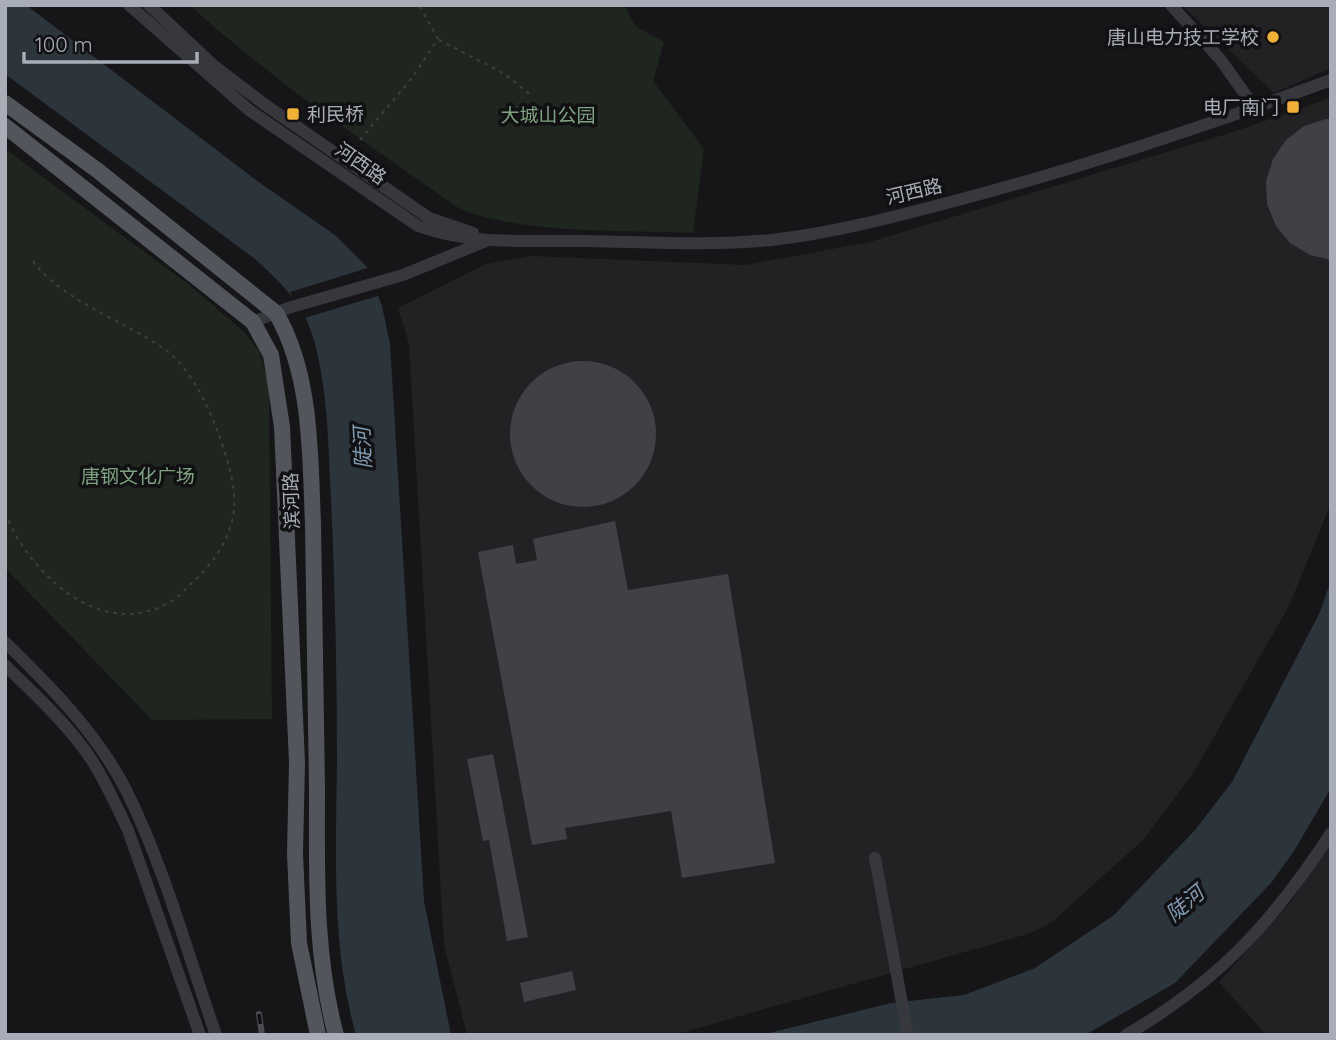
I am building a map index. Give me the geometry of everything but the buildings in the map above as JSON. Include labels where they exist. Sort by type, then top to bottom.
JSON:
[{"type":"main road","name":"滨河路","points":[[5,103],[282,310],[300,367],[311,473],[316,625],[317,929],[328,1003],[336,1035]]},
{"type":"main road","name":"滨河路","points":[[5,126],[253,322],[271,355],[282,427],[297,762],[295,854],[299,943],[318,1035]]},
{"type":"street","name":"河西路","points":[[129,5],[249,110],[418,226],[440,234],[490,240],[721,243],[773,240],[904,214],[1053,176],[1331,80]]},
{"type":"street","name":"河西路","points":[[149,5],[213,65],[264,104],[429,218],[490,240]]},
{"type":"street","points":[[1171,5],[1220,59],[1255,108]]},
{"type":"street","points":[[253,322],[282,310],[380,282],[490,240]]},
{"type":"street","points":[[5,642],[72,710],[125,788],[144,832],[216,1035]]},
{"type":"street","points":[[5,665],[60,720],[92,761],[112,798],[128,830],[201,1035]]},
{"type":"street","points":[[1126,1035],[1163,1014],[1209,980],[1263,927],[1299,881],[1331,833]]},
{"type":"street","points":[[875,858],[908,1035]]},
{"type":"path","points":[[419,5],[439,40],[505,74],[533,97]]},
{"type":"path","points":[[360,140],[411,79],[439,40]]},
{"type":"path","points":[[5,513],[23,544],[61,589],[80,603],[114,614],[150,611],[171,602],[208,567],[226,540],[234,510],[234,484],[205,401],[170,353],[61,287],[32,260]]},
{"type":"shaded area","name":"唐山电力技工学校","points":[[1182,5],[1331,5],[1331,68],[1274,93]]},
{"type":"shaded area","points":[[1331,98],[1331,503],[1289,606],[1194,772],[1144,839],[1052,922],[1031,933],[674,1035],[467,1035],[444,945],[409,344],[398,308],[486,264],[532,256],[746,265],[870,242],[1233,132]]},
{"type":"shaded area","points":[[1331,840],[1331,1035],[1266,1035],[1219,982],[1290,903]]},
{"type":"green space","name":"大城山公园","points":[[190,5],[624,5],[635,26],[664,42],[653,81],[704,149],[693,233],[540,227],[482,216],[457,207],[287,86]]},
{"type":"green space","name":"唐钢文化广场","points":[[5,149],[188,284],[243,331],[259,351],[269,385],[272,719],[152,720],[5,568]]},
{"type":"water","name":"陡河","points":[[5,5],[26,5],[260,183],[335,235],[367,267],[382,306],[390,344],[424,901],[451,1035],[356,1035],[348,1002],[342,968],[337,899],[336,662],[328,435],[321,373],[308,322],[289,293],[255,259],[5,74]]},
{"type":"water","name":"陡河","points":[[1331,580],[1331,788],[1294,851],[1271,883],[1175,983],[1085,1035],[761,1035],[891,1003],[964,995],[1035,968],[1114,915],[1195,830],[1232,782],[1320,612]]},
{"type":"pier","points":[[371,267],[381,295],[301,319],[290,292]]},
{"type":"railway","points":[[259,1014],[262,1035]]},
{"type":"place","name":"唐山电力技工学校","points":[[1273,37]]},
{"type":"place","name":"电厂南门","points":[[1293,107]]},
{"type":"place","name":"利民桥","points":[[293,114]]}]
